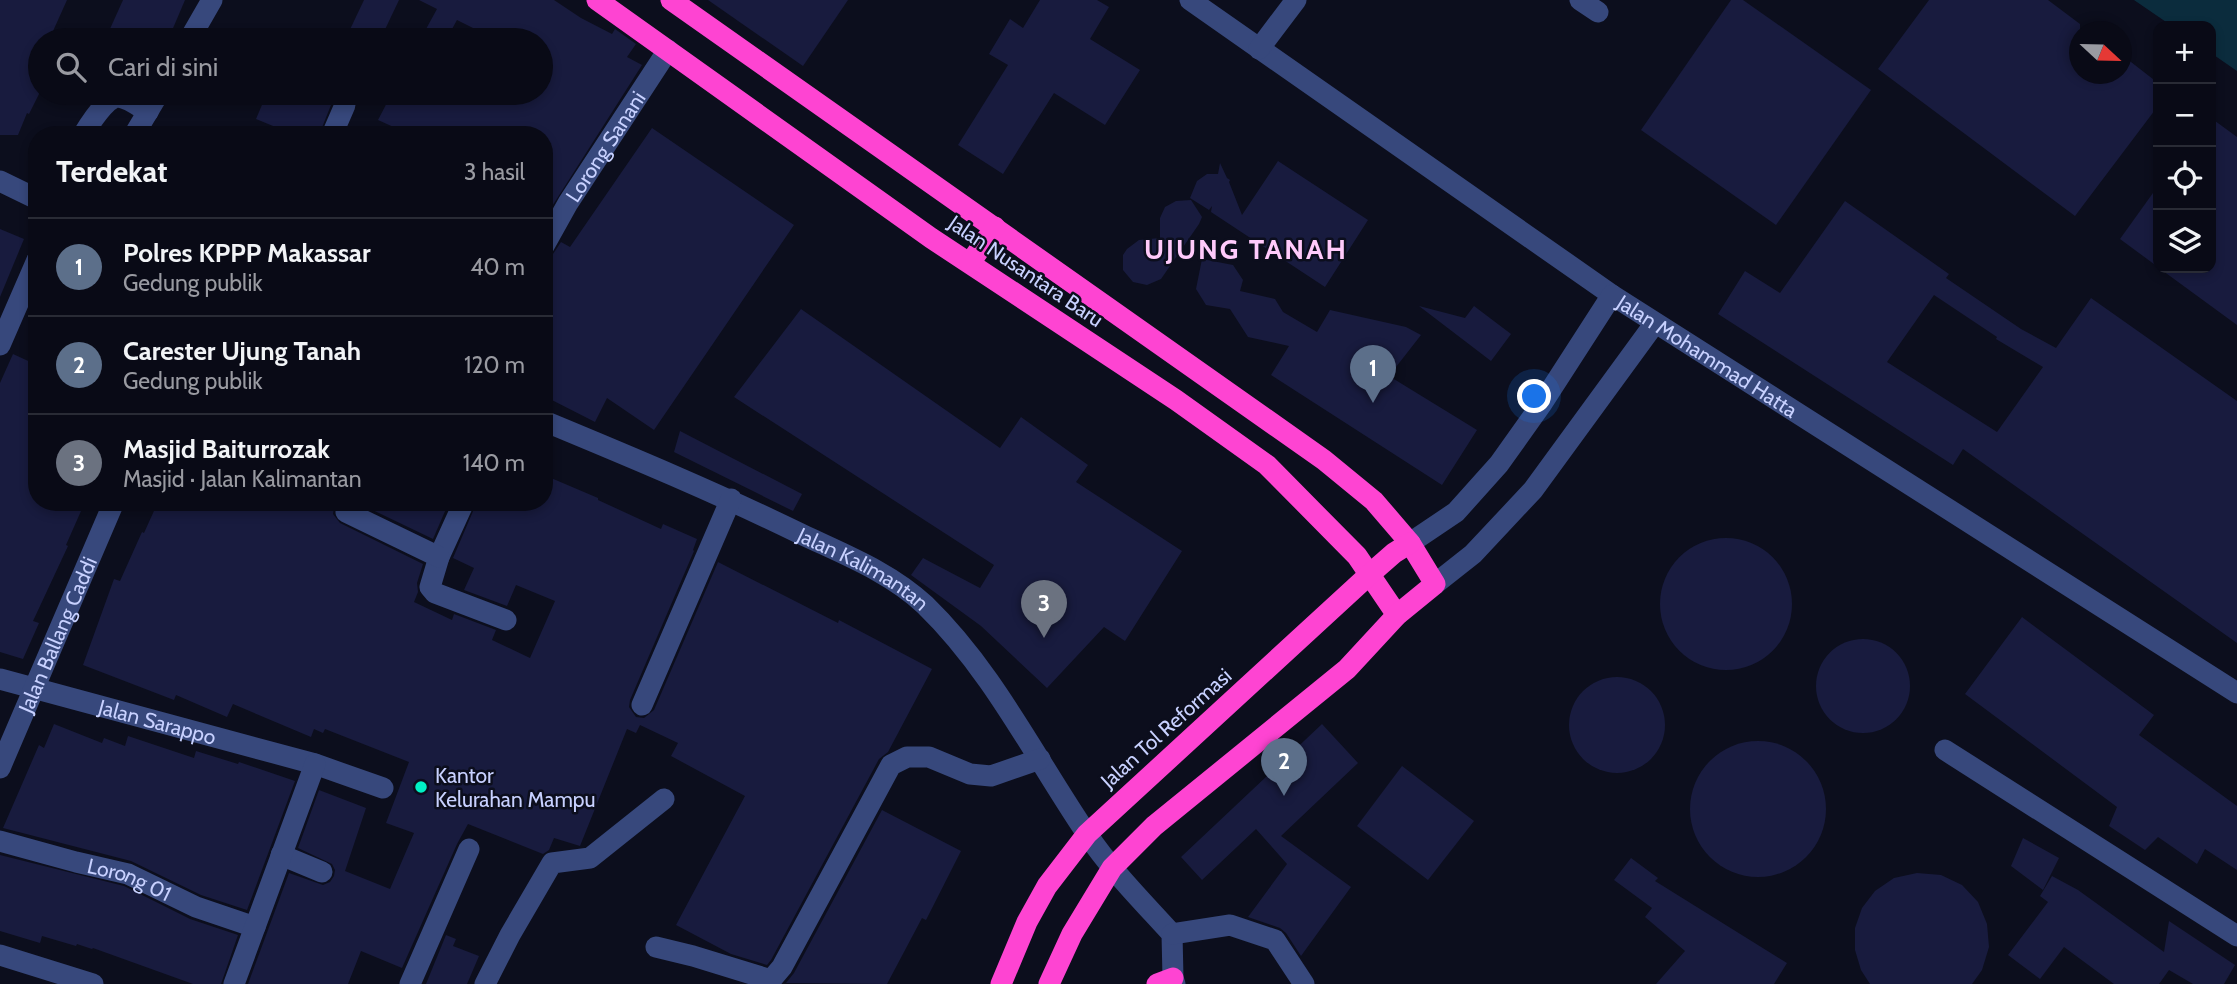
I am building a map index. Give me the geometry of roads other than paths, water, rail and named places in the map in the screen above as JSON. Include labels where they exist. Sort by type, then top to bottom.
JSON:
[{"type":"highway","name":"Jalan Nusantara Baru","points":[[597,0],[970,263],[1176,400],[1267,465],[1343,540],[1370,574],[1396,615]]},
{"type":"highway","name":"Jalan Nusantara Baru","points":[[671,0],[1324,460],[1374,501],[1410,543],[1435,584]]},
{"type":"highway","points":[[970,263],[995,228]]},
{"type":"highway","name":"Jalan Tol Reformasi","points":[[1001,984],[1027,922],[1047,886],[1087,834],[1370,574],[1410,543]]},
{"type":"highway","points":[[1049,984],[1072,934],[1112,868],[1154,826],[1347,669],[1396,615],[1435,584]]},
{"type":"street","points":[[196,28],[212,0]]},
{"type":"street","name":"Jalan Mohammad Hatta","points":[[1190,0],[1612,296],[2237,693]]},
{"type":"street","points":[[1259,49],[1296,0]]},
{"type":"street","name":"Lorong Sanani","points":[[553,230],[668,50]]},
{"type":"street","points":[[90,126],[105,105]]},
{"type":"street","points":[[135,105],[148,112]]},
{"type":"street","points":[[139,126],[152,105]]},
{"type":"street","points":[[336,126],[345,105]]},
{"type":"street","points":[[0,181],[28,195]]},
{"type":"street","points":[[0,345],[28,281]]},
{"type":"street","points":[[1410,543],[1456,512],[1499,464],[1612,296]]},
{"type":"street","points":[[1435,584],[1473,554],[1533,490],[1655,323]]},
{"type":"street","name":"Jalan Kalimantan","points":[[553,425],[731,499],[877,570],[923,603],[957,640],[1001,699],[1087,834],[1112,868],[1172,934]]},
{"type":"street","points":[[642,705],[731,499]]},
{"type":"street","name":"Jalan Ballang Caddi","points":[[0,768],[110,511]]},
{"type":"street","points":[[460,511],[439,557],[430,584],[431,590],[506,621]]},
{"type":"street","points":[[346,512],[439,557]]},
{"type":"street","name":"Jalan Sarappo","points":[[0,680],[315,764],[383,788]]},
{"type":"street","points":[[1945,750],[2237,936]]},
{"type":"street","points":[[656,947],[771,980],[782,967],[891,765],[907,757],[929,757],[970,774],[991,776],[1040,759]]},
{"type":"street","points":[[234,984],[315,764]]},
{"type":"street","points":[[485,984],[552,863],[590,858],[664,799]]},
{"type":"street","name":"Lorong 01","points":[[0,841],[128,874],[196,907],[255,927]]},
{"type":"street","points":[[410,984],[469,849]]},
{"type":"street","points":[[281,855],[322,872]]},
{"type":"street","points":[[1169,982],[1172,934],[1230,925],[1275,940],[1304,984]]},
{"type":"street","points":[[0,955],[93,984]]},
{"type":"water","points":[[2134,0],[2237,0],[2237,71],[2216,56],[2216,21],[2165,21]]},
{"type":"place","name":"Polres KPPP Makassar","points":[[1373,403]]},
{"type":"place","name":"Masjid Baiturrozak","points":[[1044,638]]},
{"type":"place","name":"Kantor Kelurahan Mampu","points":[[421,787]]},
{"type":"place","name":"Carester Ujung Tanah","points":[[1284,796]]},
{"type":"district","name":"UJUNG TANAH","points":[[1246,249]]}]
